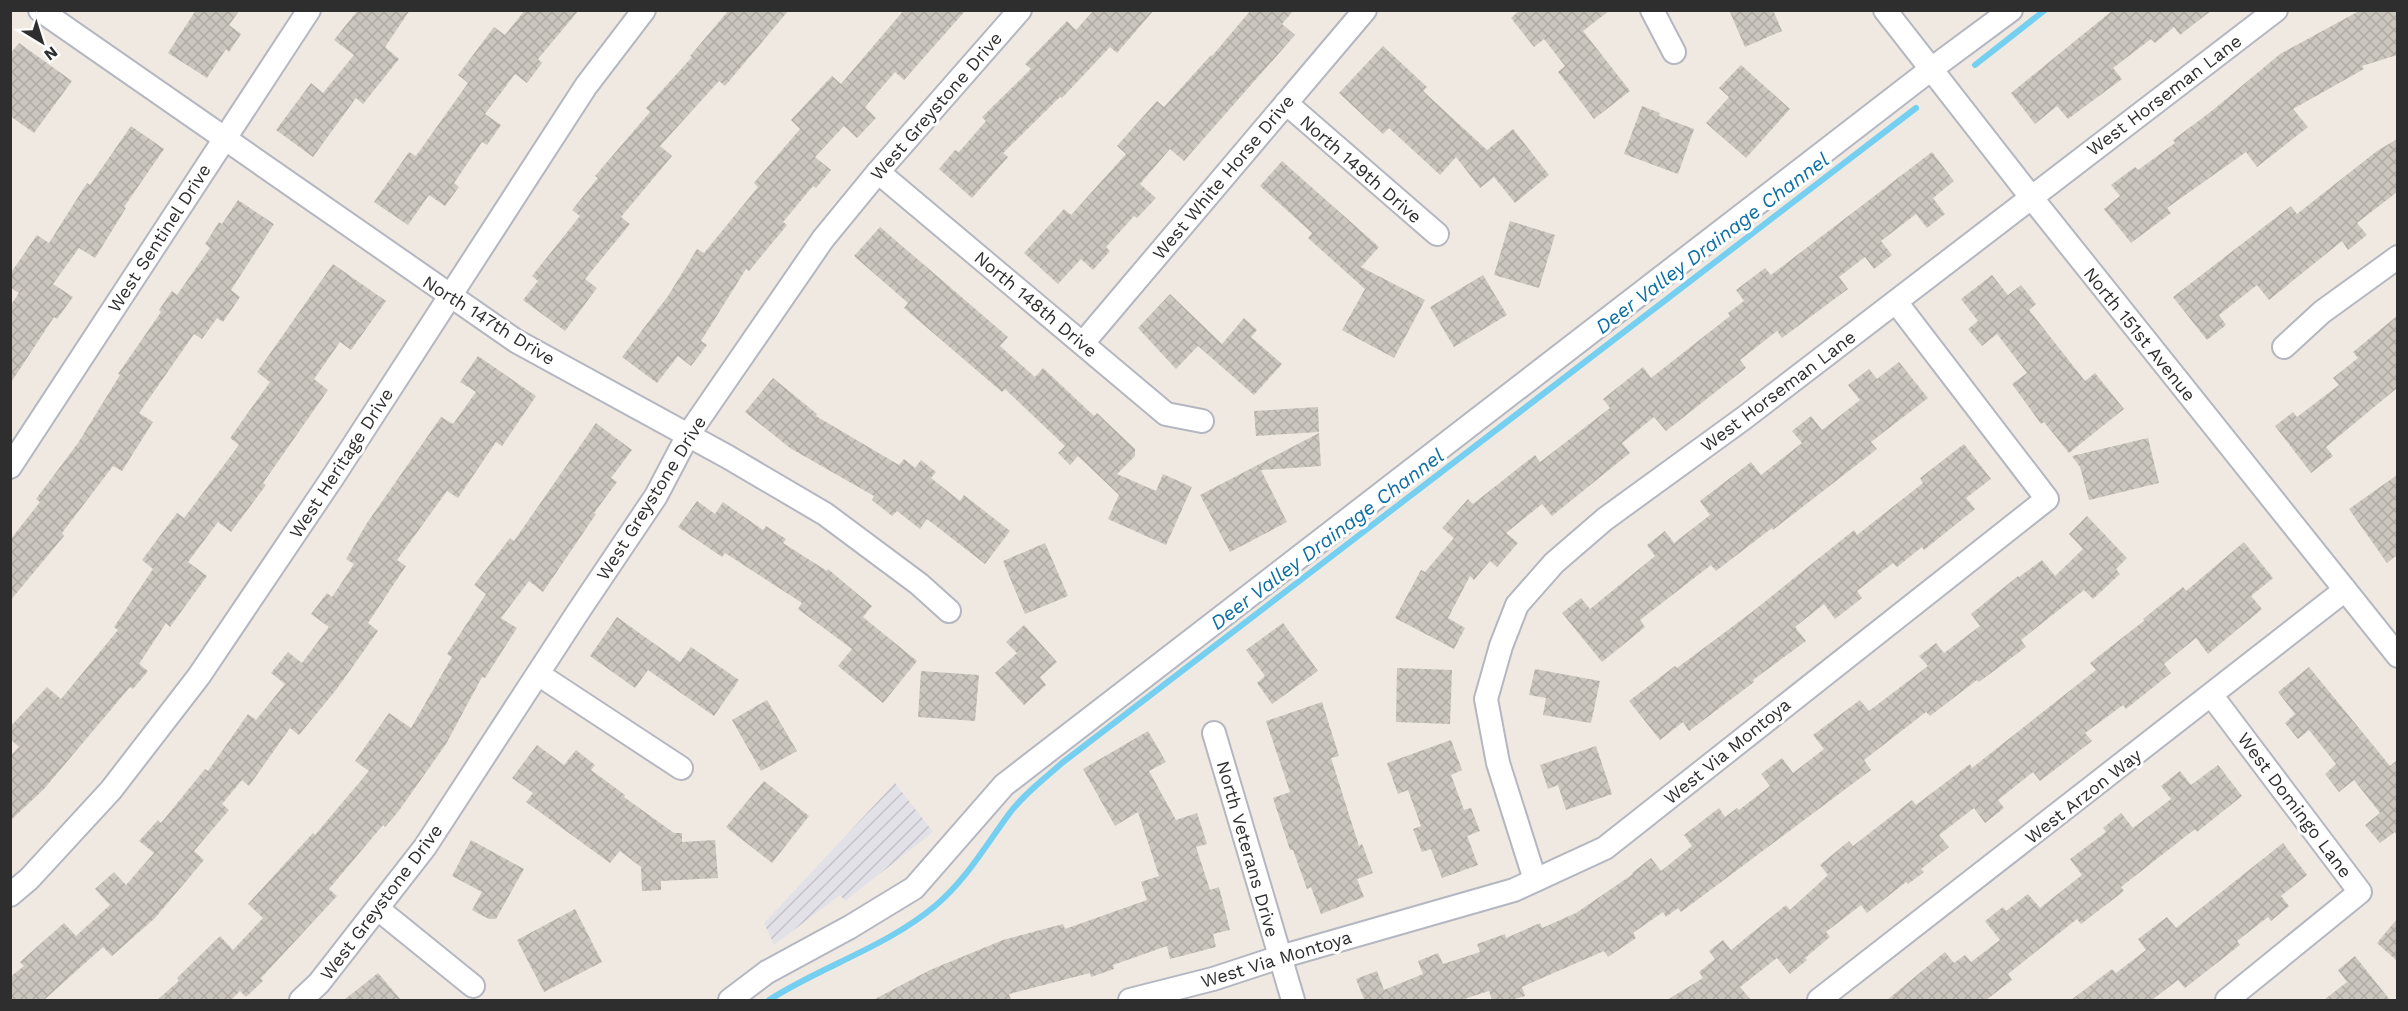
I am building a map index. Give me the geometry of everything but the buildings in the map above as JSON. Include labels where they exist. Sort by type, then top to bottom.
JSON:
[{"type":"street","name":"North 147th Drive","points":[[40,10],[516,341],[688,435],[825,514],[919,584],[949,611]]},
{"type":"street","name":"West Sentinel Drive","points":[[10,467],[309,10]]},
{"type":"street","name":"West Heritage Drive","points":[[10,896],[29,879],[111,790],[199,676],[333,477],[586,86],[645,10]]},
{"type":"street","name":"West Greystone Drive","points":[[301,1000],[319,983],[425,847],[656,496],[688,435],[823,239],[878,172],[1020,10]]},
{"type":"street","name":"West White Horse Drive","points":[[1083,343],[1365,10]]},
{"type":"street","points":[[1652,10],[1674,52]]},
{"type":"street","name":"North 151st Avenue","points":[[1885,10],[1930,70],[2397,656]]},
{"type":"street","points":[[730,1000],[767,972],[860,922],[914,888],[1004,785],[1930,70],[2011,10]]},
{"type":"street","name":"West Horseman Lane","points":[[1535,880],[1498,763],[1486,699],[1501,646],[1517,605],[1554,563],[1605,519],[1744,418],[2276,10]]},
{"type":"street","name":"North 149th Drive","points":[[1286,103],[1437,234]]},
{"type":"street","name":"North 148th Drive","points":[[878,172],[1166,414],[1202,421]]},
{"type":"street","points":[[2284,348],[2322,312],[2397,257]]},
{"type":"street","name":"West Via Montoya","points":[[1130,1000],[1213,979],[1280,957],[1514,890],[1605,848],[2047,499],[1896,302]]},
{"type":"street","name":"West Arzon Way","points":[[1820,1000],[2345,590]]},
{"type":"street","points":[[538,674],[681,768]]},
{"type":"street","name":"West Domingo Lane","points":[[2212,696],[2360,892],[2228,1000]]},
{"type":"street","name":"North Veterans Drive","points":[[1214,733],[1293,1000]]},
{"type":"street","points":[[378,909],[473,986]]},
{"type":"shaded area","points":[[895,783],[933,832],[845,901],[840,895],[774,945],[764,923]]},
{"type":"waterway","name":"Deer Valley Drainage Channel","points":[[1975,65],[2045,10]]},
{"type":"waterway","name":"Deer Valley Drainage Channel","points":[[769,1000],[875,945],[935,906],[966,874],[1015,807],[1062,763],[1916,108]]}]
